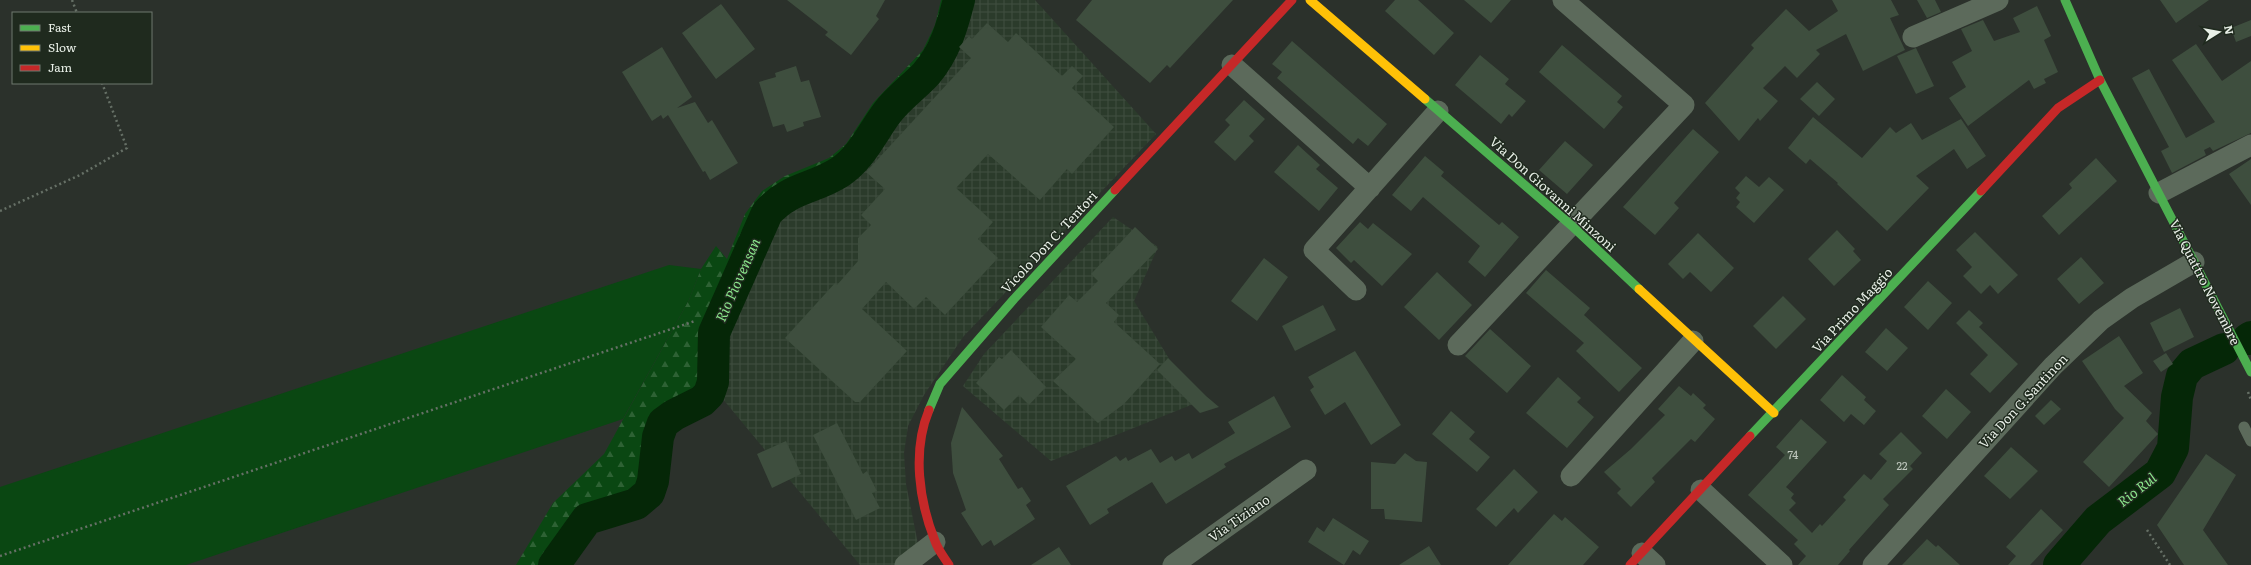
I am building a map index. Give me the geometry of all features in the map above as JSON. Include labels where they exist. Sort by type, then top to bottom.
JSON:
[{"type":"street","name":"Vicolo Don C. Tentori","points":[[949,565],[935,542],[923,499],[918,471],[923,424],[940,384],[1014,299],[1292,0]]},
{"type":"street","name":"Via Don Giovanni Minzoni","points":[[1310,0],[1572,226],[1693,340],[1774,413]]},
{"type":"street","points":[[1458,345],[1684,106],[1563,0]]},
{"type":"street","points":[[1913,37],[1998,0]]},
{"type":"street","name":"Via Quattro Novembre","points":[[2065,0],[2100,80],[2251,372]]},
{"type":"street","points":[[1232,65],[1370,188]]},
{"type":"street","name":"Via Primo Maggio","points":[[1642,561],[1701,490],[2058,108],[2100,80]]},
{"type":"street","points":[[1356,290],[1314,250],[1438,111]]},
{"type":"street","points":[[2159,193],[2251,145]]},
{"type":"street","name":"Via Don G.Santinon","points":[[1873,565],[2053,366],[2101,320],[2132,298],[2194,262]]},
{"type":"street","points":[[1571,476],[1693,340]]},
{"type":"street","name":"Via Tiziano","points":[[1172,565],[1306,470]]},
{"type":"street","points":[[1701,490],[1782,565]]},
{"type":"street","points":[[906,565],[935,542]]},
{"type":"lane","points":[[2244,427],[2251,441]]},
{"type":"path","points":[[72,0],[77,12]]},
{"type":"path","points":[[0,211],[80,175],[126,148],[102,84]]},
{"type":"path","points":[[0,556],[695,321]]},
{"type":"path","points":[[2147,530],[2170,565]]},
{"type":"shaded area","points":[[972,0],[1035,0],[1156,134],[963,337],[924,395],[908,426],[904,453],[906,484],[919,549],[899,565],[860,565],[722,398],[725,382],[724,360],[727,332],[776,220],[789,208],[845,183],[868,164],[897,121],[931,87],[949,65],[963,35]]},
{"type":"shaded area","points":[[1113,217],[1158,247],[1134,301],[1196,403],[1051,461],[963,386],[984,354]]},
{"type":"green space","points":[[941,0],[972,0],[962,35],[952,57],[931,87],[909,107],[897,121],[868,163],[854,177],[836,188],[800,203],[783,213],[776,220],[727,332],[724,360],[725,382],[721,401],[704,415],[674,429],[668,447],[666,477],[663,491],[658,501],[650,509],[631,520],[595,529],[569,565],[516,565],[553,503],[604,454],[689,300],[701,269],[716,246],[727,259],[745,214],[762,191],[785,176],[829,158],[846,144],[873,103],[923,50],[935,25]]},
{"type":"green space","points":[[669,265],[701,269],[689,300],[623,419],[186,565],[0,565],[0,487]]},
{"type":"building","points":[[787,0],[885,0],[876,16],[879,19],[851,55],[825,35],[828,32]]},
{"type":"building","points":[[1092,0],[1233,0],[1170,68],[1167,65],[1150,83],[1076,20]]},
{"type":"building","points":[[1395,0],[1418,0],[1454,33],[1434,55],[1385,11]]},
{"type":"building","points":[[1464,0],[1511,0],[1491,23]]},
{"type":"building","points":[[1832,0],[1891,0],[1899,15],[1890,18],[1905,50],[1863,71],[1846,34],[1816,50],[1820,54],[1797,78],[1785,66],[1763,88],[1778,101],[1760,121],[1758,118],[1739,141],[1705,103],[1754,48],[1751,45],[1786,9],[1809,31],[1838,11]]},
{"type":"building","points":[[1917,0],[1935,0],[1941,12],[1927,18]]},
{"type":"building","points":[[2160,0],[2209,0],[2176,23]]},
{"type":"building","points":[[721,4],[755,49],[716,79],[682,33]]},
{"type":"building","points":[[2037,6],[2051,36],[2044,40],[2058,72],[2044,79],[2046,83],[2034,89],[2029,80],[1968,126],[1949,98],[1966,87],[1952,62],[1972,51],[1961,29],[1983,20],[1994,41],[2020,32],[2013,18]]},
{"type":"building","points":[[2251,20],[2251,36],[2236,42],[2231,28]]},
{"type":"building","points":[[987,23],[1008,42],[1016,33],[1062,76],[1072,66],[1083,76],[1072,88],[1114,127],[1072,174],[1067,169],[1040,200],[988,154],[956,188],[993,222],[978,239],[998,258],[945,315],[926,297],[914,309],[886,282],[862,309],[907,351],[860,402],[855,402],[785,338],[835,283],[837,285],[858,261],[858,238],[871,225],[861,215],[885,189],[866,172],[971,58],[959,47],[969,36],[972,39]]},
{"type":"building","points":[[1292,41],[1387,124],[1368,146],[1358,138],[1353,144],[1277,78],[1282,72],[1272,64]]},
{"type":"building","points":[[2196,44],[2222,81],[2251,61],[2251,133],[2213,151],[2210,147],[2204,150],[2206,155],[2172,173],[2161,151],[2169,147],[2132,78],[2149,69],[2186,138],[2215,122],[2172,60]]},
{"type":"building","points":[[1562,45],[1622,96],[1617,102],[1623,107],[1604,129],[1539,72]]},
{"type":"building","points":[[662,47],[692,97],[677,108],[695,102],[708,123],[712,120],[738,163],[710,180],[705,171],[703,172],[668,115],[663,119],[661,115],[652,121],[622,72]]},
{"type":"building","points":[[1916,48],[1934,86],[1916,94],[1897,56]]},
{"type":"building","points":[[1480,55],[1509,79],[1505,84],[1526,101],[1512,117],[1509,114],[1501,124],[1455,85]]},
{"type":"building","points":[[796,66],[801,82],[809,80],[821,117],[803,122],[804,126],[787,132],[784,124],[773,127],[759,82],[776,77],[775,73]]},
{"type":"building","points":[[1817,82],[1835,99],[1819,116],[1800,99]]},
{"type":"building","points":[[1244,100],[1265,119],[1249,136],[1254,141],[1235,161],[1214,142],[1230,125],[1225,120]]},
{"type":"building","points":[[1813,117],[1862,158],[1890,127],[1896,133],[1911,123],[1922,140],[1961,119],[1986,156],[1967,169],[1954,149],[1916,176],[1929,188],[1887,231],[1837,184],[1838,183],[1810,159],[1806,164],[1788,148]]},
{"type":"building","points":[[1693,129],[1719,152],[1674,203],[1679,208],[1655,235],[1623,207]]},
{"type":"building","points":[[1565,141],[1593,165],[1567,194],[1539,170]]},
{"type":"building","points":[[1298,145],[1320,165],[1316,169],[1338,188],[1319,211],[1274,172]]},
{"type":"building","points":[[1425,156],[1444,172],[1441,176],[1499,225],[1502,222],[1519,237],[1485,277],[1468,262],[1480,246],[1423,197],[1411,211],[1392,195]]},
{"type":"building","points":[[2096,158],[2117,181],[2059,235],[2042,216],[2072,188],[2069,184]]},
{"type":"building","points":[[2251,159],[2251,205],[2229,174]]},
{"type":"building","points":[[1746,176],[1759,187],[1769,177],[1784,190],[1754,223],[1736,207],[1740,202],[1736,198],[1740,193],[1735,188]]},
{"type":"building","points":[[1360,222],[1368,229],[1373,223],[1412,254],[1382,286],[1354,260],[1351,263],[1336,248]]},
{"type":"building","points":[[1135,227],[1158,249],[1106,303],[1119,315],[1114,322],[1160,364],[1124,404],[1098,423],[1053,381],[1076,359],[1041,327],[1069,295],[1077,302],[1098,281],[1091,274]]},
{"type":"building","points":[[1837,230],[1855,249],[1853,251],[1861,260],[1834,286],[1808,259]]},
{"type":"building","points":[[1975,232],[2018,275],[1998,294],[1990,285],[1981,294],[1963,276],[1972,267],[1956,250]]},
{"type":"building","points":[[1698,233],[1734,268],[1711,292],[1690,272],[1683,279],[1668,264]]},
{"type":"building","points":[[2081,257],[2104,283],[2079,304],[2057,279]]},
{"type":"building","points":[[1264,258],[1288,277],[1257,321],[1231,301]]},
{"type":"building","points":[[1546,270],[1590,308],[1584,315],[1642,368],[1619,392],[1576,351],[1584,343],[1526,293]]},
{"type":"building","points":[[1437,272],[1472,305],[1439,340],[1404,307]]},
{"type":"building","points":[[1928,281],[1952,303],[1928,330],[1904,307]]},
{"type":"building","points":[[1783,296],[1806,319],[1776,349],[1753,326]]},
{"type":"building","points":[[1323,305],[1336,330],[1295,351],[1282,326]]},
{"type":"building","points":[[2180,308],[2194,337],[2164,352],[2150,323]]},
{"type":"building","points":[[1969,310],[1983,323],[1979,327],[2018,364],[1990,393],[1970,374],[1988,355],[1956,323]]},
{"type":"building","points":[[1886,328],[1908,348],[1887,371],[1865,352]]},
{"type":"building","points":[[1490,329],[1531,366],[1507,393],[1465,356]]},
{"type":"building","points":[[2119,336],[2143,373],[2124,386],[2152,413],[2146,421],[2158,434],[2109,487],[2083,462],[2124,418],[2115,409],[2082,361]]},
{"type":"building","points":[[1011,350],[1046,387],[1029,405],[1019,395],[1004,410],[976,383],[999,357],[1002,359]]},
{"type":"building","points":[[1355,351],[1401,425],[1371,445],[1345,402],[1325,415],[1310,390],[1314,387],[1308,377]]},
{"type":"building","points":[[2166,353],[2173,364],[2161,372],[2153,361]]},
{"type":"building","points":[[1168,358],[1219,407],[1200,413],[1157,370]]},
{"type":"building","points":[[1842,375],[1866,397],[1864,400],[1876,411],[1864,425],[1851,414],[1844,422],[1820,400]]},
{"type":"building","points":[[1558,377],[1581,398],[1577,402],[1594,417],[1567,448],[1526,413]]},
{"type":"building","points":[[1679,386],[1691,396],[1693,393],[1706,405],[1703,408],[1715,419],[1695,442],[1691,439],[1652,478],[1655,482],[1631,507],[1617,493],[1621,489],[1604,472],[1631,449],[1665,415],[1658,409]]},
{"type":"building","points":[[1946,389],[1971,412],[1947,439],[1922,416]]},
{"type":"building","points":[[1274,396],[1291,427],[1224,464],[1226,467],[1166,504],[1152,482],[1107,509],[1109,513],[1090,525],[1066,486],[1116,456],[1120,461],[1126,457],[1128,461],[1151,449],[1160,463],[1172,456],[1175,461],[1189,453],[1192,459],[1235,433],[1228,422]]},
{"type":"building","points":[[2051,400],[2061,409],[2044,425],[2035,416]]},
{"type":"building","points":[[962,407],[1003,456],[999,459],[1018,489],[1022,487],[1031,501],[1026,505],[1035,519],[994,546],[991,540],[982,546],[961,513],[966,510],[953,473],[951,443]]},
{"type":"building","points":[[1451,411],[1475,432],[1469,439],[1490,457],[1477,472],[1432,434]]},
{"type":"building","points":[[1801,419],[1827,442],[1786,487],[1794,494],[1791,498],[1796,503],[1789,510],[1812,533],[1820,524],[1822,526],[1846,500],[1843,497],[1864,474],[1871,480],[1887,461],[1879,454],[1901,432],[1922,453],[1910,466],[1913,469],[1883,499],[1889,505],[1849,550],[1850,551],[1838,565],[1798,565],[1806,556],[1794,544],[1798,540],[1748,495],[1785,455],[1776,447]]},
{"type":"building","points":[[837,423],[863,474],[867,471],[877,491],[872,493],[880,508],[856,520],[813,435]]},
{"type":"building","points":[[786,441],[801,474],[772,488],[757,454]]},
{"type":"building","points":[[2011,447],[2038,471],[2010,499],[1984,476]]},
{"type":"building","points":[[1405,453],[1416,461],[1427,462],[1422,522],[1385,519],[1384,509],[1371,509],[1371,462],[1395,464]]},
{"type":"building","points":[[2206,454],[2236,475],[2203,530],[2228,565],[2184,565],[2157,525]]},
{"type":"building","points":[[1514,469],[1538,492],[1518,513],[1514,508],[1496,527],[1476,509]]},
{"type":"building","points":[[2041,509],[2063,530],[2030,565],[2008,565],[2016,556],[2006,547]]},
{"type":"building","points":[[1554,514],[1562,521],[1565,517],[1599,547],[1583,565],[1508,565]]},
{"type":"building","points":[[1333,518],[1369,541],[1360,555],[1353,550],[1344,565],[1308,542],[1317,527],[1324,532]]},
{"type":"building","points":[[1927,539],[1936,547],[1938,545],[1960,565],[1902,565]]},
{"type":"building","points":[[1429,546],[1441,565],[1399,565]]},
{"type":"building","points":[[1059,547],[1071,565],[1031,565]]},
{"type":"waterway","name":"Rio Piovensan","points":[[554,565],[587,519],[636,504],[649,493],[653,481],[658,437],[663,423],[674,415],[702,401],[709,394],[713,382],[714,333],[767,213],[784,198],[830,178],[848,166],[855,159],[891,108],[933,66],[947,39],[959,0]]},
{"type":"waterway","name":"Rio Rul","points":[[2059,565],[2098,520],[2160,473],[2173,448],[2177,397],[2182,376],[2192,364],[2224,349]]},
{"type":"traffic: fast","points":[[2065,0],[2100,80],[2251,372]]},
{"type":"traffic: fast","points":[[1425,99],[1572,226],[1639,289]]},
{"type":"traffic: fast","points":[[929,410],[940,384],[1014,299],[1115,190]]},
{"type":"traffic: fast","points":[[1750,436],[1981,191]]},
{"type":"traffic: slow","points":[[1310,0],[1425,99]]},
{"type":"traffic: slow","points":[[1639,289],[1774,413]]},
{"type":"traffic: jam","points":[[1115,190],[1292,0]]},
{"type":"traffic: jam","points":[[1981,191],[2058,108],[2100,80]]},
{"type":"traffic: jam","points":[[929,410],[924,426],[919,459],[922,493],[929,526],[939,550],[949,565]]},
{"type":"traffic: jam","points":[[1630,565],[1750,436]]}]
